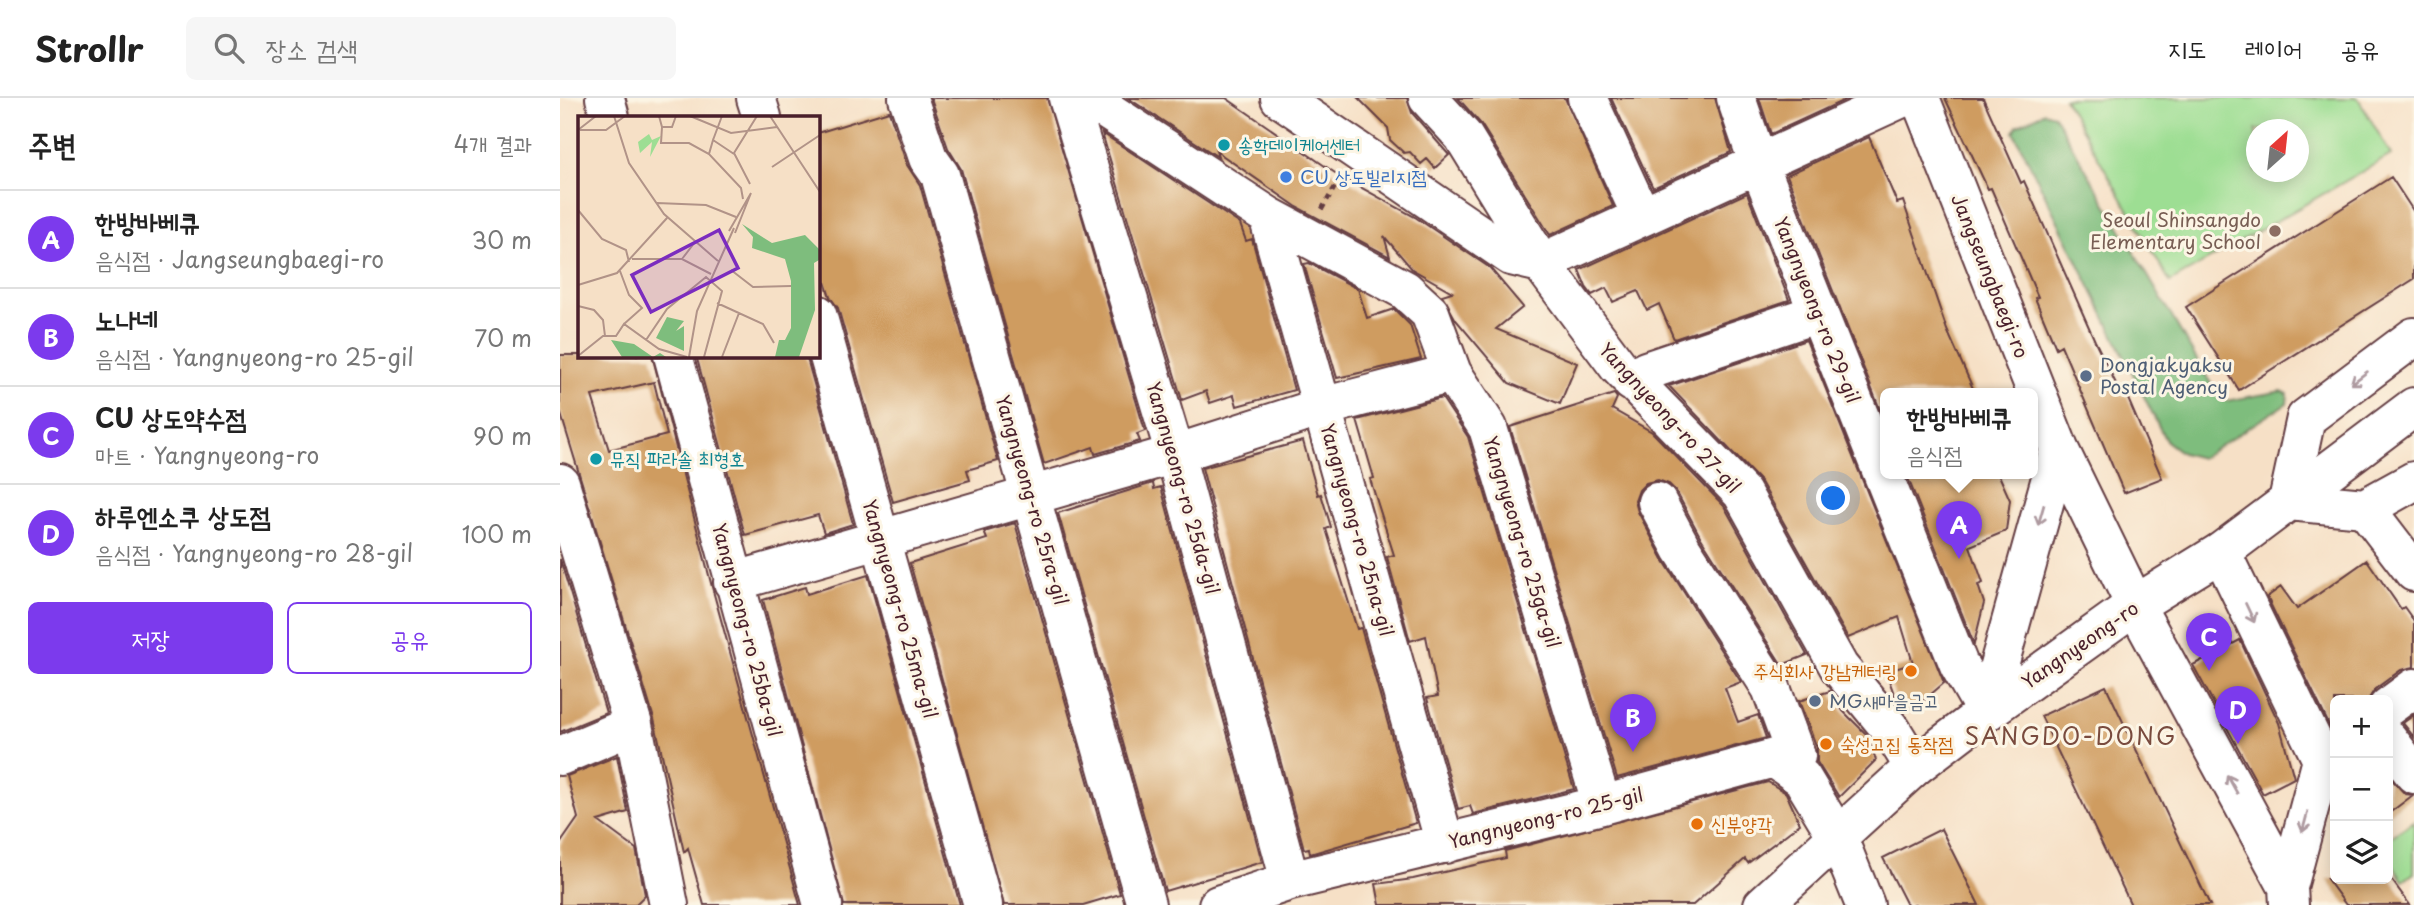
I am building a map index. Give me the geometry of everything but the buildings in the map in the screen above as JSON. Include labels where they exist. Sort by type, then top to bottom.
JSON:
[{"type":"street","points":[[605,98],[610,116]]},
{"type":"street","points":[[756,98],[762,116]]},
{"type":"street","name":"Yangnyeong-ro 25ra-gil","points":[[908,98],[928,158],[940,175],[1146,905]]},
{"type":"street","name":"Yangnyeong-ro 25da-gil","points":[[1068,98],[1175,454],[1290,881]]},
{"type":"street","name":"Yangnyeong-ro 25ga-gil","points":[[1088,98],[1268,216],[1405,290],[1430,313],[1452,373],[1488,428],[1602,805]]},
{"type":"street","points":[[1280,98],[1511,256],[1541,263],[1902,98]]},
{"type":"street","name":"Yangnyeong-ro 27-gil","points":[[1428,98],[1463,136],[1541,263],[1632,382],[1741,493],[1839,667],[1892,731],[1914,767]]},
{"type":"street","points":[[1587,98],[1641,215]]},
{"type":"street","name":"Yangnyeong-ro 29-gil","points":[[1736,98],[1758,162],[1880,467]]},
{"type":"street","name":"Jangseungbaegi-ro","points":[[1920,98],[2035,388]]},
{"type":"street","name":"Yangnyeong-ro 25na-gil","points":[[1268,216],[1445,844]]},
{"type":"street","points":[[1632,382],[1646,371],[1818,313]]},
{"type":"street","name":"Yangnyeong-ro 25ma-gil","points":[[819,321],[983,905]]},
{"type":"street","points":[[2414,337],[2306,418],[2288,501],[2365,508],[2414,481]]},
{"type":"street","name":"Yangnyeong-ro 25ba-gil","points":[[674,357],[823,905]]},
{"type":"street","points":[[733,582],[1175,454],[1322,407],[1452,373]]},
{"type":"street","name":"Jangseungbaegi-ro","points":[[2038,396],[2059,449],[2135,605],[2289,896]]},
{"type":"street","name":"Yangnyeong-ro","points":[[1763,905],[1914,767],[2135,605],[2221,552],[2414,407]]},
{"type":"street","points":[[1986,712],[2059,449]]},
{"type":"street","name":"Yangnyeong-ro 29-gil","points":[[1885,479],[1959,664],[1986,712]]},
{"type":"street","points":[[560,483],[633,725],[669,905]]},
{"type":"street","points":[[1657,502],[1682,549],[1771,688],[1796,756],[1788,768],[1802,778],[1838,838],[1865,905]]},
{"type":"street","points":[[2365,508],[2414,572]]},
{"type":"street","points":[[2221,552],[2329,755],[2289,896]]},
{"type":"street","points":[[2393,703],[2414,688]]},
{"type":"street","points":[[560,756],[633,725]]},
{"type":"street","points":[[2393,746],[2414,774]]},
{"type":"street","name":"Yangnyeong-ro 25-gil","points":[[1218,905],[1290,881],[1602,805],[1774,758],[1788,768]]},
{"type":"path","points":[[1305,236],[1357,150]]},
{"type":"green space","points":[[2064,98],[2358,98],[2391,155],[2170,282]]},
{"type":"green space","points":[[2044,112],[2054,115],[2217,394],[2226,401],[2282,391],[2288,394],[2287,403],[2201,458],[2182,453],[2166,441],[2014,132],[2017,126]]},
{"type":"green space","points":[[2414,821],[2414,873],[2403,881],[2393,866],[2393,836]]},
{"type":"place","name":"송학데이케어센터","points":[[1224,145]]},
{"type":"place","name":"CU 상도빌리지점","points":[[1286,177]]},
{"type":"place","name":"Seoul Shinsangdo Elementary School","points":[[2275,231]]},
{"type":"place","name":"Dongjakyaksu Postal Agency","points":[[2086,376]]},
{"type":"place","name":"뮤직 파라솔 최형호","points":[[596,459]]},
{"type":"place","name":"한방바베큐","points":[[1959,559]]},
{"type":"place","name":"주식회사 강남케터링","points":[[1911,671]]},
{"type":"place","name":"CU 상도약수점","points":[[2209,671]]},
{"type":"place","name":"MG새마을금고","points":[[1815,701]]},
{"type":"place","name":"숙성고집 동작점","points":[[1826,744]]},
{"type":"place","name":"하루엔소쿠 상도점","points":[[2238,744]]},
{"type":"place","name":"노나네","points":[[1633,752]]},
{"type":"place","name":"신부양각","points":[[1697,824]]},
{"type":"district","name":"SANGDO-DONG","points":[[2071,737]]}]
